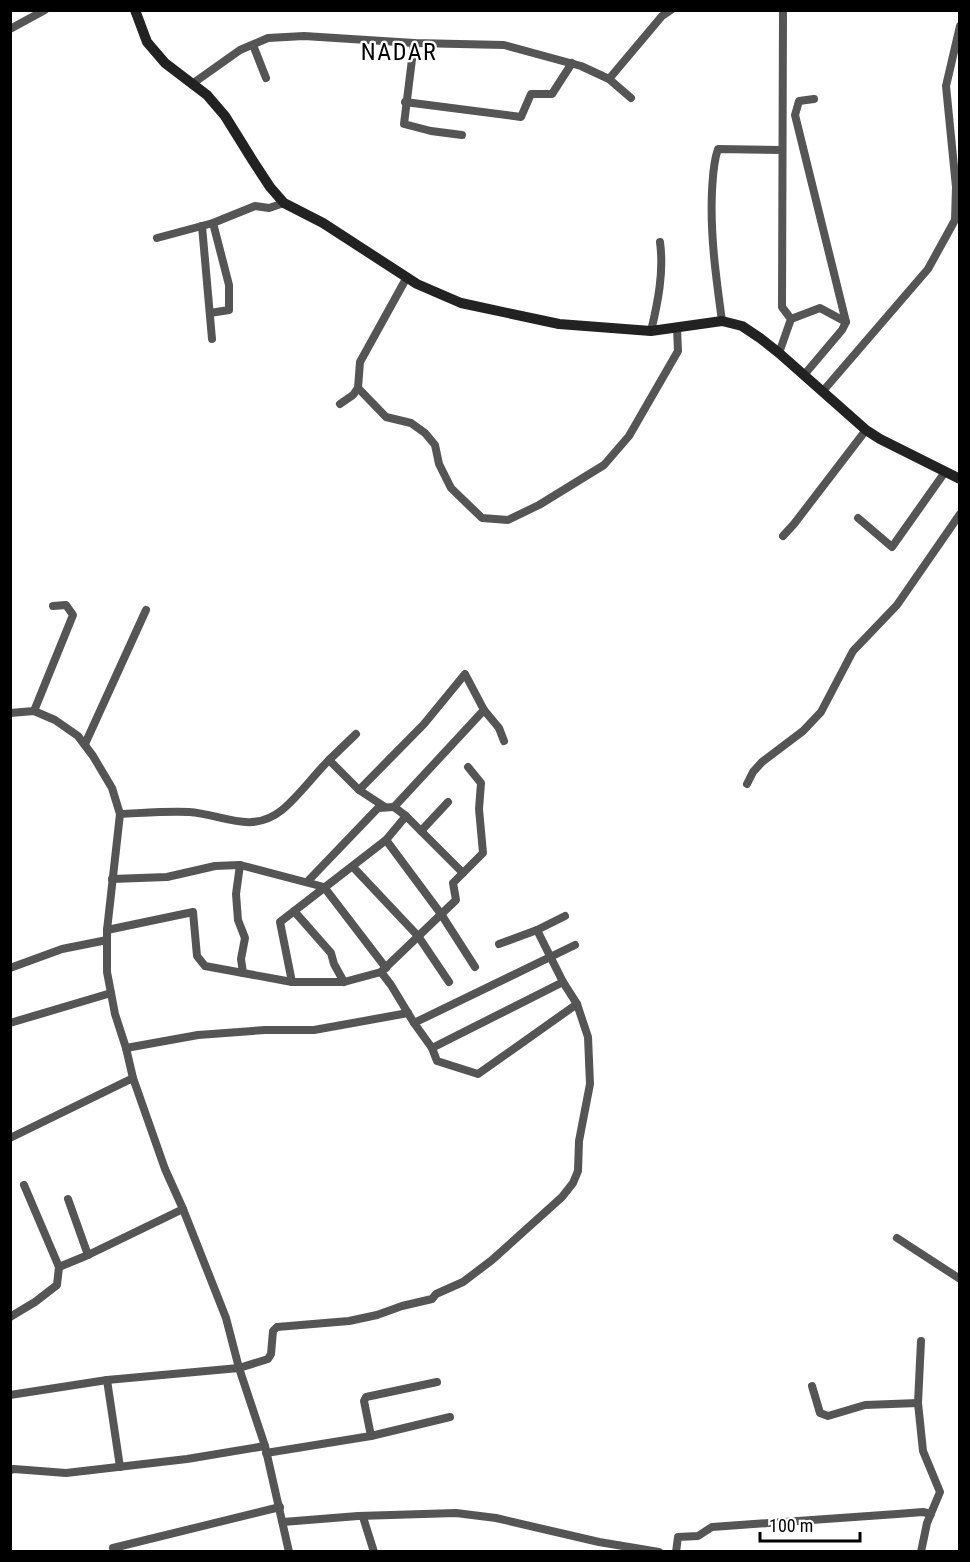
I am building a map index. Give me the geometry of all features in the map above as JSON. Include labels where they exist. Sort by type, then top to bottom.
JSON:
[{"type":"main road","points":[[135,10],[147,42],[165,63],[207,95],[225,116],[264,179],[284,203],[323,223],[407,277],[434,292],[461,303],[559,324],[651,331],[722,321],[741,326],[779,353],[880,440],[960,479]]},
{"type":"street","points":[[10,29],[45,10]]},
{"type":"street","points":[[609,79],[662,16],[671,10]]},
{"type":"street","points":[[783,10],[782,307],[791,319]]},
{"type":"street","points":[[823,391],[928,269],[955,220],[956,187],[946,86],[960,26]]},
{"type":"street","points":[[192,84],[240,50],[268,38],[288,35],[414,43],[504,45],[572,63],[609,79],[631,98]]},
{"type":"street","points":[[414,43],[404,124],[431,131],[462,135]]},
{"type":"street","points":[[253,45],[266,78]]},
{"type":"street","points":[[405,102],[521,117],[531,94],[552,94],[572,63]]},
{"type":"street","points":[[804,375],[842,330],[846,322],[795,115],[799,101],[814,99]]},
{"type":"street","points":[[722,321],[713,259],[711,208],[713,161],[718,149],[782,150]]},
{"type":"street","points":[[156,238],[213,223],[255,206],[269,208],[284,203]]},
{"type":"street","points":[[210,313],[229,310],[229,285],[213,223]]},
{"type":"street","points":[[201,226],[212,339]]},
{"type":"street","points":[[651,331],[658,301],[662,256],[660,242]]},
{"type":"street","points":[[340,404],[353,395],[358,388],[360,362],[407,277]]},
{"type":"street","points":[[779,353],[791,319],[820,308],[846,322]]},
{"type":"street","points":[[358,388],[386,417],[411,423],[425,433],[435,445],[439,464],[452,488],[482,518],[508,520],[539,505],[604,465],[629,436],[678,351],[677,328]]},
{"type":"street","points":[[783,536],[866,430]]},
{"type":"street","points":[[858,518],[892,547],[945,472]]},
{"type":"street","points":[[747,784],[753,772],[762,762],[803,731],[821,712],[853,651],[897,605],[960,514]]},
{"type":"street","points":[[34,711],[73,615],[66,605],[53,606]]},
{"type":"street","points":[[85,744],[146,610]]},
{"type":"street","points":[[359,790],[424,724],[465,674],[484,710],[499,728],[504,741]]},
{"type":"street","points":[[307,882],[378,808],[390,807],[484,710]]},
{"type":"street","points":[[10,713],[34,711],[55,720],[78,736],[112,788],[120,814],[106,940],[107,972],[115,1014],[133,1078],[165,1169],[226,1318],[239,1368],[265,1449],[289,1551]]},
{"type":"street","points":[[120,814],[191,813],[240,823],[261,820],[282,810],[356,734]]},
{"type":"street","points":[[329,760],[359,790],[406,816],[463,873]]},
{"type":"street","points":[[107,930],[193,912],[197,956],[205,966],[292,982],[344,982],[384,970],[456,900],[453,883],[483,854],[479,809],[482,783],[468,767]]},
{"type":"street","points":[[421,831],[448,801]]},
{"type":"street","points":[[292,982],[280,922],[386,840],[406,816]]},
{"type":"street","points":[[386,840],[441,914],[475,967]]},
{"type":"street","points":[[112,879],[167,877],[215,866],[240,865],[324,887],[384,970],[414,1023],[432,1048],[437,1061],[478,1074],[577,1004]]},
{"type":"street","points":[[240,865],[236,894],[238,920],[246,938],[241,959],[243,973]]},
{"type":"street","points":[[353,867],[418,936],[449,982]]},
{"type":"street","points":[[294,911],[332,953],[334,964],[344,982]]},
{"type":"street","points":[[499,944],[537,930],[565,916]]},
{"type":"street","points":[[10,1395],[107,1380],[239,1368],[268,1359],[271,1354],[273,1331],[277,1327],[349,1321],[432,1299],[436,1294],[463,1282],[492,1260],[562,1197],[573,1183],[578,1171],[579,1141],[590,1084],[588,1038],[577,1004],[562,982],[537,930]]},
{"type":"street","points":[[10,968],[62,949],[106,940]]},
{"type":"street","points":[[414,1023],[575,945]]},
{"type":"street","points":[[432,1048],[562,982]]},
{"type":"street","points":[[10,1023],[111,993]]},
{"type":"street","points":[[126,1048],[198,1035],[265,1030],[314,1030],[408,1012]]},
{"type":"street","points":[[10,1138],[133,1078]]},
{"type":"street","points":[[10,1317],[57,1285],[59,1267],[24,1185]]},
{"type":"street","points":[[68,1199],[88,1255]]},
{"type":"street","points":[[59,1267],[183,1209]]},
{"type":"street","points":[[897,1238],[960,1279]]},
{"type":"street","points":[[921,1341],[918,1402],[923,1451],[940,1492],[930,1514],[921,1551]]},
{"type":"street","points":[[107,1380],[120,1467]]},
{"type":"street","points":[[371,1436],[364,1401],[366,1397],[437,1382]]},
{"type":"street","points":[[812,1386],[820,1413],[828,1416],[865,1405],[918,1402]]},
{"type":"street","points":[[10,1470],[66,1473],[187,1459],[371,1436],[450,1417]]},
{"type":"street","points":[[114,1551],[113,1548],[280,1507]]},
{"type":"street","points":[[676,1551],[678,1537],[698,1536],[712,1527],[923,1512],[930,1514]]},
{"type":"street","points":[[283,1522],[456,1513],[496,1518],[599,1542],[659,1551]]},
{"type":"street","points":[[363,1517],[374,1551]]},
{"type":"street","points":[[599,1542],[603,1551]]},
{"type":"district","name":"NADAR","points":[[399,52]]}]
